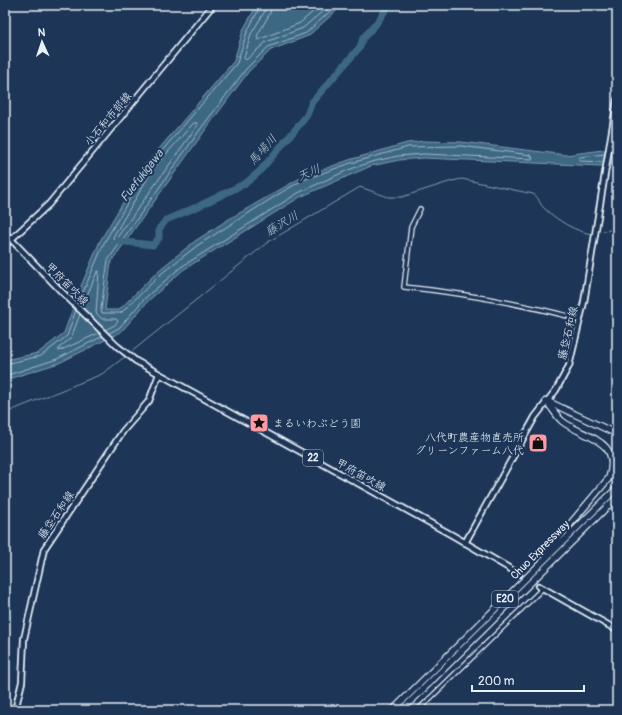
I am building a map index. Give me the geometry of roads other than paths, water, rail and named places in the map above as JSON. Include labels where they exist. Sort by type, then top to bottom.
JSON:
[{"type":"highway","points":[[546,402],[617,434]]},
{"type":"highway","points":[[515,589],[577,518],[609,478],[612,471],[612,457],[605,445],[593,437],[562,422],[546,402]]},
{"type":"highway","name":"Chuo Expressway","points":[[393,710],[617,488]]},
{"type":"highway","name":"Chuo Expressway","points":[[402,710],[617,496]]},
{"type":"highway","points":[[564,550],[617,500]]},
{"type":"main road","name":"小石和市部線","points":[[5,245],[14,242],[49,204],[213,5]]},
{"type":"main road","name":"藤垈石和線","points":[[465,543],[518,448],[546,402],[556,390],[569,366],[580,319],[617,100]]},
{"type":"main road","name":"甲府笛吹線","points":[[5,233],[61,291],[131,358],[519,574]]},
{"type":"main road","name":"藤垈石和線","points":[[15,710],[22,682],[24,640],[44,549],[123,431],[148,400],[159,374]]},
{"type":"main road","points":[[541,587],[617,630]]},
{"type":"street","points":[[420,209],[411,227],[404,287],[439,290],[529,306],[580,319]]},
{"type":"street","points":[[418,710],[541,587]]},
{"type":"water","name":"Fuefukigawa","points":[[257,5],[343,5],[308,36],[271,50],[249,71],[111,262],[105,310],[119,310],[159,270],[195,241],[229,219],[302,177],[349,160],[407,143],[424,141],[461,142],[566,155],[617,148],[617,164],[600,166],[424,158],[399,160],[371,166],[300,197],[183,270],[148,301],[121,332],[59,363],[5,380],[5,360],[38,353],[64,333],[79,291],[100,241],[146,164],[234,61],[243,30]]},
{"type":"waterway","name":"馬場川","points":[[117,241],[153,245],[159,238],[159,229],[166,220],[246,183],[259,172],[307,115],[312,102],[360,47],[363,38],[376,24],[389,5]]},
{"type":"waterway","name":"藤沢川","points":[[130,353],[268,242],[360,187],[388,197],[402,197],[462,179],[533,194],[537,197],[545,209],[555,217],[573,228],[592,234]]},
{"type":"waterway","name":"藤沢川","points":[[603,231],[610,230],[617,232]]},
{"type":"waterway","name":"藤沢川","points":[[5,413],[102,374],[126,356]]},
{"type":"tunnel","points":[[519,574],[539,586]]},
{"type":"place","name":"まるいわぶどう園","points":[[259,423]]},
{"type":"place","name":"八代町農産物直売所 グリーンファーム八代","points":[[538,443]]},
{"type":"water label","name":"天川","points":[[309,173]]}]
